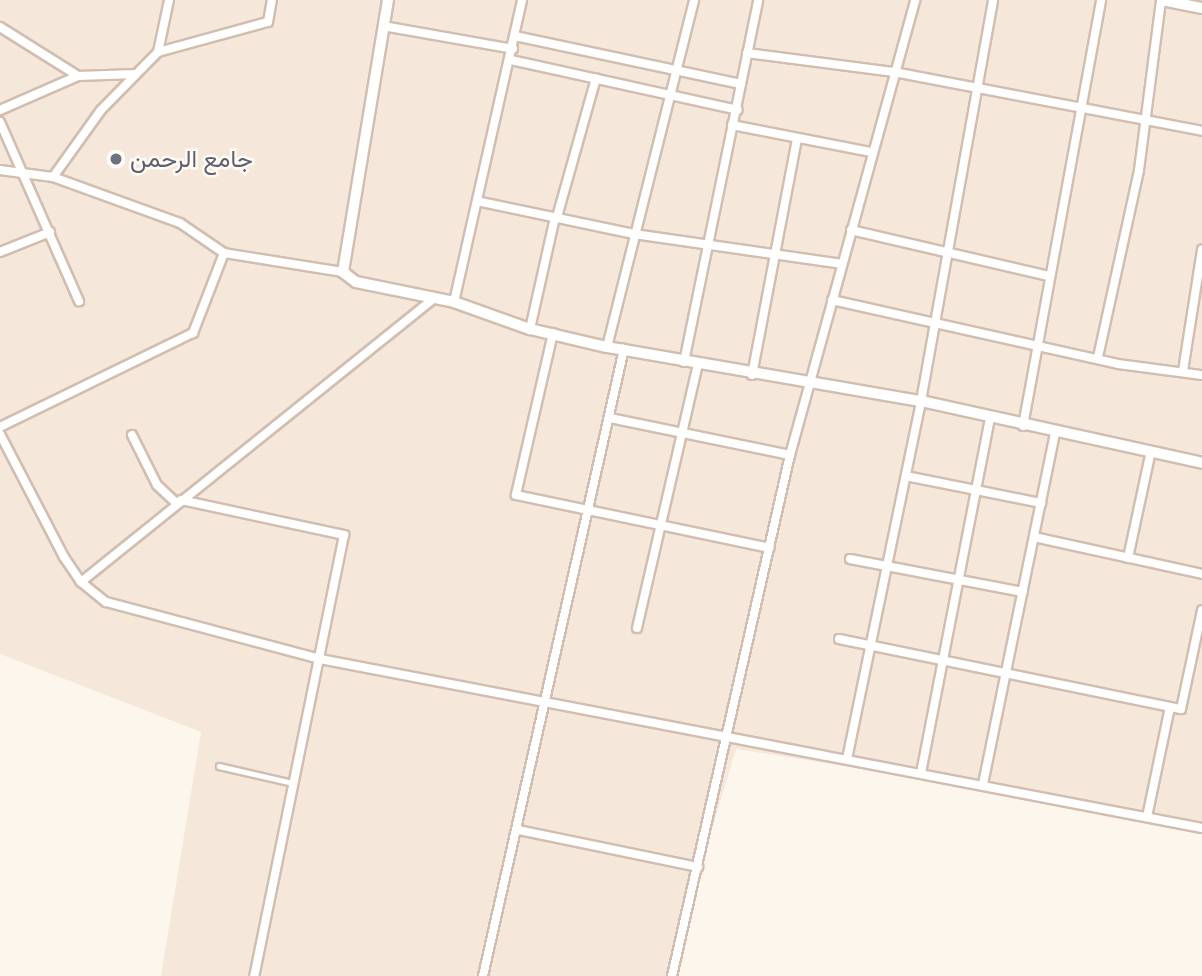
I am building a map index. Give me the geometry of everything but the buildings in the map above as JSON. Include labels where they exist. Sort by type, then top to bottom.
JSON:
[{"type":"street","points":[[158,52],[170,0]]},
{"type":"street","points":[[54,177],[101,110],[158,52],[268,22],[272,0]]},
{"type":"street","points":[[342,272],[388,0]]},
{"type":"street","points":[[454,302],[481,202],[490,133],[511,60],[522,0]]},
{"type":"street","points":[[607,347],[666,92],[694,0]]},
{"type":"street","points":[[684,362],[732,125],[738,110],[758,0]]},
{"type":"street","points":[[671,976],[790,455],[871,152],[915,0]]},
{"type":"street","points":[[847,759],[950,253],[993,0]]},
{"type":"street","points":[[1023,426],[1035,344],[1101,0]]},
{"type":"street","points":[[1098,357],[1139,170],[1161,0],[1202,8]]},
{"type":"street","points":[[383,26],[513,49]]},
{"type":"street","points":[[0,27],[78,76]]},
{"type":"street","points":[[515,36],[741,84]]},
{"type":"street","points":[[747,53],[894,72],[978,91],[1202,131]]},
{"type":"street","points":[[511,60],[738,110]]},
{"type":"street","points":[[0,110],[78,76],[136,74]]},
{"type":"street","points":[[530,330],[556,217],[596,78]]},
{"type":"street","points":[[0,122],[25,172],[79,301]]},
{"type":"street","points":[[732,125],[871,152]]},
{"type":"street","points":[[752,375],[797,139]]},
{"type":"street","points":[[0,170],[54,177],[180,223],[224,253],[342,272],[365,285],[454,302],[530,330],[808,386],[921,401],[1023,426],[1202,463]]},
{"type":"street","points":[[481,202],[634,234],[841,264]]},
{"type":"street","points":[[851,230],[1049,276]]},
{"type":"street","points":[[0,252],[50,232]]},
{"type":"street","points":[[1183,371],[1198,297],[1202,249]]},
{"type":"street","points":[[0,428],[193,333],[224,253]]},
{"type":"street","points":[[81,582],[435,297]]},
{"type":"street","points":[[832,300],[1098,357],[1202,375]]},
{"type":"street","points":[[553,333],[516,495],[770,548]]},
{"type":"street","points":[[483,976],[543,704],[590,510],[624,349]]},
{"type":"street","points":[[637,628],[698,364]]},
{"type":"street","points":[[610,418],[790,455]]},
{"type":"street","points":[[921,772],[973,489],[990,418]]},
{"type":"street","points":[[983,784],[1055,433]]},
{"type":"street","points":[[0,434],[81,582],[106,602],[320,659],[543,704],[921,772],[1202,828]]},
{"type":"street","points":[[132,435],[156,485],[178,502],[344,535],[254,976]]},
{"type":"street","points":[[1128,558],[1150,454]]},
{"type":"street","points":[[906,476],[1041,503]]},
{"type":"street","points":[[1034,537],[1202,573]]},
{"type":"street","points":[[850,559],[1023,592]]},
{"type":"street","points":[[839,639],[1181,709],[1202,610]]},
{"type":"street","points":[[1147,817],[1170,707]]},
{"type":"street","points":[[517,830],[698,867]]},
{"type":"lane","points":[[219,766],[294,783]]},
{"type":"shaded area","points":[[0,0],[1202,0],[1202,822],[736,749],[668,976],[161,976],[201,732],[0,654]]},
{"type":"place","name":"جامع الرحمن","points":[[116,159]]}]
